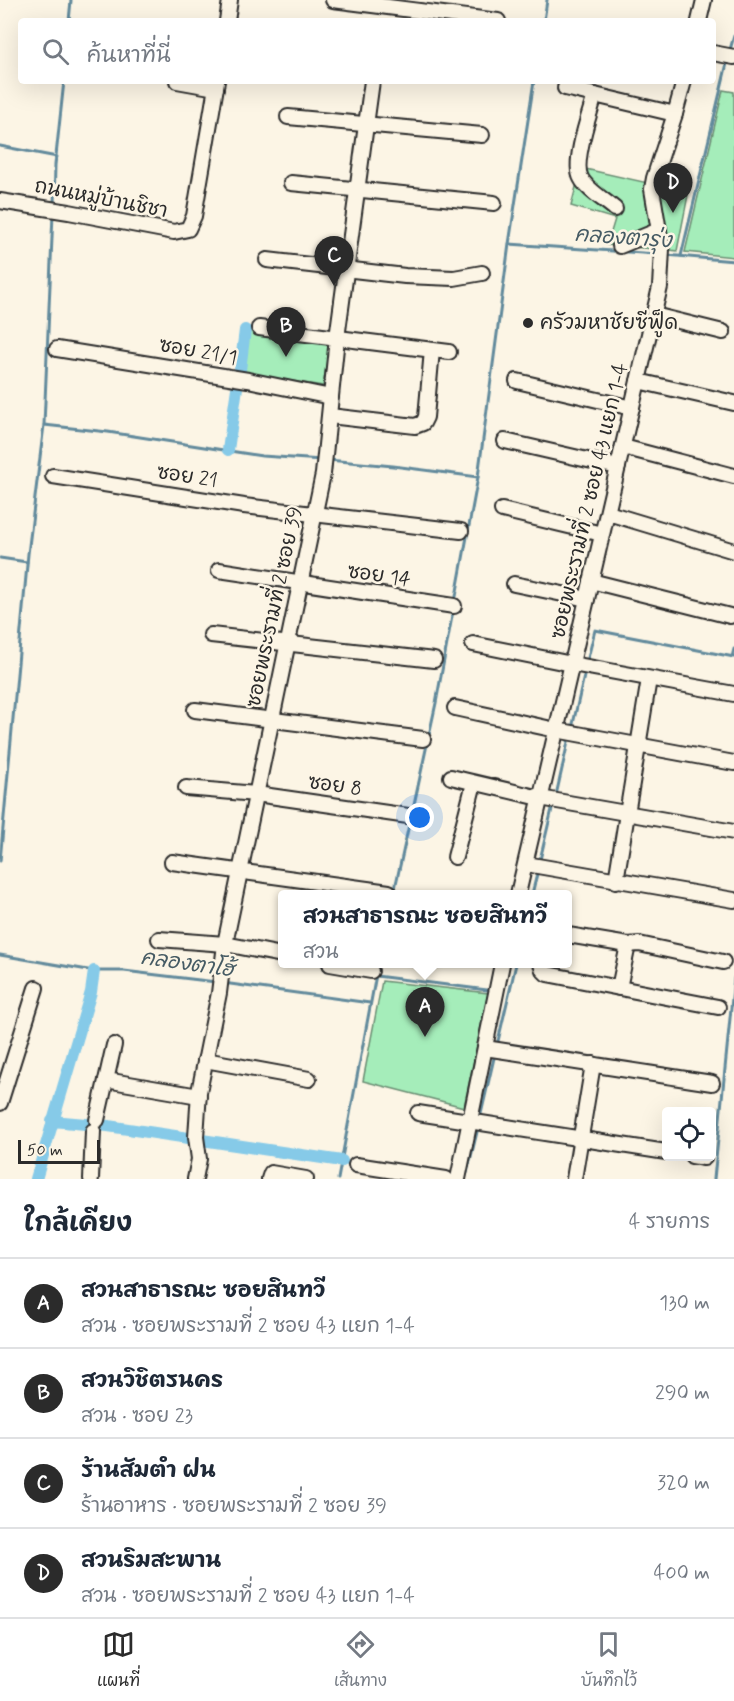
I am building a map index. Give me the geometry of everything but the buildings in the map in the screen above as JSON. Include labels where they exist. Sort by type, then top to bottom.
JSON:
[{"type":"street","points":[[227,18],[230,0]]},
{"type":"street","points":[[333,0],[381,3],[478,18]]},
{"type":"street","points":[[700,18],[704,0]]},
{"type":"street","points":[[379,18],[381,3]]},
{"type":"street","points":[[716,53],[733,57]]},
{"type":"street","name":"ถนนหมู่บ้านชิชา","points":[[0,201],[174,232],[188,229],[194,216],[216,84]]},
{"type":"street","name":"ซอยพระรามที่ 2 ซอย 39","points":[[195,1179],[199,1159],[197,1143],[199,1096],[219,993],[225,944],[323,474],[345,270],[372,84]]},
{"type":"street","name":"ซอยพระรามที่ 2 ซอย 43 แยก 1-4","points":[[519,890],[660,287],[662,249],[652,189],[683,84]]},
{"type":"street","points":[[565,88],[675,114]]},
{"type":"street","points":[[595,95],[579,160],[579,175],[583,182],[615,209]]},
{"type":"street","points":[[288,117],[482,135]]},
{"type":"street","points":[[291,183],[494,204]]},
{"type":"street","points":[[620,246],[659,230]]},
{"type":"street","points":[[267,260],[405,276],[454,278],[482,273]]},
{"type":"street","points":[[654,315],[723,332]]},
{"type":"street","points":[[259,328],[449,352]]},
{"type":"street","name":"ซอย 21/1","points":[[57,349],[248,380],[332,397]]},
{"type":"street","points":[[330,416],[415,426],[423,423],[426,417],[432,350]]},
{"type":"street","points":[[517,381],[632,408]]},
{"type":"street","points":[[639,381],[734,404]]},
{"type":"street","points":[[505,441],[618,467]]},
{"type":"street","points":[[623,447],[734,476]]},
{"type":"street","name":"ซอย 21","points":[[53,476],[244,506],[461,531]]},
{"type":"street","points":[[502,510],[602,534]]},
{"type":"street","points":[[608,513],[734,551]]},
{"type":"street","name":"ซอย 14","points":[[219,570],[454,606]]},
{"type":"street","points":[[591,581],[730,616]]},
{"type":"street","points":[[514,584],[587,599]]},
{"type":"street","points":[[211,635],[434,660]]},
{"type":"street","points":[[473,644],[734,694]]},
{"type":"street","points":[[616,881],[650,679]]},
{"type":"street","points":[[455,708],[556,730],[734,763]]},
{"type":"street","points":[[195,710],[423,739]]},
{"type":"street","points":[[451,777],[540,798],[734,832]]},
{"type":"street","points":[[455,857],[474,783]]},
{"type":"street","name":"ซอย 8","points":[[186,788],[256,794],[408,816]]},
{"type":"street","points":[[172,862],[374,890]]},
{"type":"street","points":[[526,864],[734,900]]},
{"type":"street","points":[[572,936],[628,945],[639,944],[723,962]]},
{"type":"street","points":[[159,939],[225,944],[278,954]]},
{"type":"street","points":[[619,988],[628,945]]},
{"type":"street","points":[[355,968],[370,971]]},
{"type":"street","points":[[458,1179],[501,968]]},
{"type":"street","points":[[544,968],[547,974],[718,1007]]},
{"type":"street","points":[[1,1096],[36,988]]},
{"type":"street","points":[[92,1179],[95,1125],[114,1045]]},
{"type":"street","points":[[485,1048],[712,1083]]},
{"type":"street","points":[[205,1060],[309,1079]]},
{"type":"street","points":[[574,1179],[593,1065]]},
{"type":"street","points":[[106,1080],[199,1096]]},
{"type":"street","points":[[418,1113],[662,1151]]},
{"type":"street","points":[[356,1165],[446,1179]]},
{"type":"street","points":[[269,1179],[272,1173],[306,1179]]},
{"type":"green space","points":[[723,90],[734,92],[734,257],[685,252]]},
{"type":"green space","points":[[581,168],[648,183],[654,249],[607,245],[615,219],[571,206]]},
{"type":"green space","points":[[689,190],[677,251],[670,250],[658,191]]},
{"type":"green space","points":[[250,329],[330,341],[323,386],[242,373]]},
{"type":"green space","points":[[382,981],[488,993],[464,1107],[363,1081]]},
{"type":"waterway","points":[[69,18],[71,0]]},
{"type":"waterway","points":[[544,18],[547,0]]},
{"type":"waterway","points":[[729,53],[734,36]]},
{"type":"waterway","points":[[681,256],[728,59]]},
{"type":"waterway","points":[[54,205],[55,165],[64,84]]},
{"type":"waterway","points":[[455,602],[478,477],[509,244],[534,84]]},
{"type":"waterway","points":[[0,146],[57,157]]},
{"type":"waterway","points":[[44,425],[53,214]]},
{"type":"waterway","name":"คลองตารุ่ง","points":[[509,244],[657,254]]},
{"type":"waterway","name":"คลองตารุ่ง","points":[[666,255],[734,261]]},
{"type":"waterway","points":[[240,370],[245,330]]},
{"type":"waterway","points":[[228,450],[237,388]]},
{"type":"waterway","points":[[0,861],[28,554],[44,425],[108,432],[262,456],[322,460]]},
{"type":"waterway","points":[[328,460],[478,477]]},
{"type":"waterway","points":[[0,558],[27,562]]},
{"type":"waterway","points":[[412,814],[453,611]]},
{"type":"waterway","points":[[588,658],[595,630],[734,657]]},
{"type":"waterway","points":[[732,657],[734,649]]},
{"type":"waterway","points":[[573,724],[584,676]]},
{"type":"waterway","points":[[557,791],[568,742]]},
{"type":"waterway","points":[[539,864],[552,809]]},
{"type":"waterway","points":[[395,890],[410,820]]},
{"type":"waterway","points":[[533,890],[538,870]]},
{"type":"waterway","name":"คลองตาโฮ้","points":[[0,955],[94,971],[124,971],[216,982]]},
{"type":"waterway","points":[[338,1179],[377,968]]},
{"type":"waterway","points":[[498,1041],[515,968]]},
{"type":"waterway","points":[[36,1179],[91,992],[94,971]]},
{"type":"waterway","points":[[376,976],[487,990]]},
{"type":"waterway","points":[[714,1179],[734,978]]},
{"type":"waterway","name":"คลองตาโฮ้","points":[[223,983],[370,1003]]},
{"type":"waterway","points":[[481,1114],[494,1058]]},
{"type":"waterway","points":[[52,1121],[108,1126],[342,1161]]},
{"type":"waterway","points":[[467,1173],[477,1132]]},
{"type":"place","name":"สวนริมสะพาน","points":[[673,213]]},
{"type":"place","name":"ร้านสัมตำ ฝน","points":[[334,286]]},
{"type":"place","name":"ครัวมหาชัยซีฟู็ด","points":[[528,323]]},
{"type":"place","name":"สวนวิชิตรนคร","points":[[286,357]]},
{"type":"place","name":"สวนสาธารณะ ซอยสินทวี","points":[[425,1037]]}]
